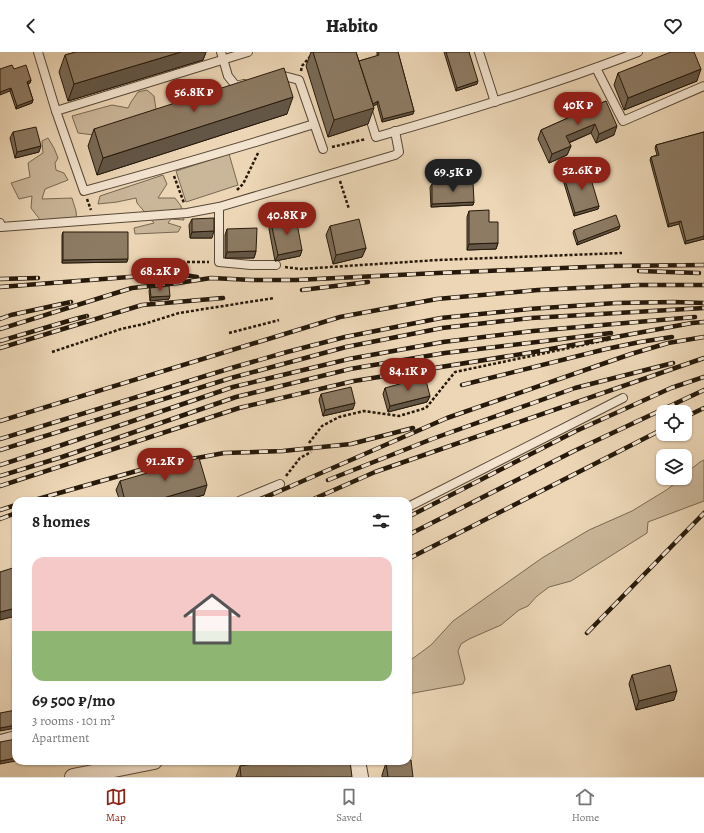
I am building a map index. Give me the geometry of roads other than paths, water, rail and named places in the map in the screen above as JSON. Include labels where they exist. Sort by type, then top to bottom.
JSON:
[{"type":"street","points":[[72,777],[130,765]]},
{"type":"street","points":[[358,765],[360,777]]},
{"type":"lane","points":[[38,52],[56,111],[84,191],[171,168],[314,124]]},
{"type":"lane","points":[[56,111],[222,56],[248,52]]},
{"type":"lane","points":[[479,52],[495,102]]},
{"type":"lane","points":[[365,101],[376,136],[495,102],[596,68],[638,52]]},
{"type":"lane","points":[[222,56],[228,76],[236,86],[251,82]]},
{"type":"lane","points":[[596,68],[623,122],[704,86]]},
{"type":"lane","points":[[266,78],[280,75],[299,80],[323,150]]},
{"type":"lane","points":[[0,223],[2,227],[187,213],[219,207],[395,155],[399,152],[395,131]]},
{"type":"lane","points":[[219,207],[220,262],[252,265],[276,265]]},
{"type":"lane","points":[[412,505],[623,398]]},
{"type":"lane","points":[[249,497],[280,484]]},
{"type":"lane","points":[[0,739],[12,737]]},
{"type":"railway","points":[[0,329],[132,288],[211,278],[296,280],[612,266],[704,265]]},
{"type":"railway","points":[[639,271],[699,273]]},
{"type":"railway","points":[[0,287],[178,274],[197,277]]},
{"type":"railway","points":[[0,279],[38,278]]},
{"type":"railway","points":[[302,290],[368,282]]},
{"type":"railway","points":[[0,421],[340,317],[437,299],[538,290],[639,285],[704,285]]},
{"type":"railway","points":[[0,348],[142,305],[223,298]]},
{"type":"railway","points":[[0,319],[11,315],[71,302]]},
{"type":"railway","points":[[0,439],[287,352],[345,337],[441,318],[529,309],[616,303],[704,303]]},
{"type":"railway","points":[[0,450],[231,378],[346,347],[442,328],[531,318],[704,308]]},
{"type":"railway","points":[[0,341],[87,316]]},
{"type":"railway","points":[[0,465],[233,387],[349,359],[443,342],[533,331],[695,317]]},
{"type":"railway","points":[[0,486],[239,408],[354,381],[534,352],[704,322]]},
{"type":"railway","points":[[0,476],[62,457],[236,397],[350,369],[445,353],[611,333]]},
{"type":"railway","points":[[462,385],[606,349],[672,337]]},
{"type":"railway","points":[[266,497],[447,418],[631,354],[668,343],[704,337]]},
{"type":"railway","points":[[318,497],[375,472],[704,358]]},
{"type":"railway","points":[[328,480],[432,439],[575,388],[673,363]]},
{"type":"railway","points":[[412,515],[576,431],[671,388],[704,377]]},
{"type":"railway","points":[[412,533],[574,451],[704,390]]},
{"type":"railway","points":[[692,414],[704,408]]},
{"type":"railway","points":[[45,497],[154,466],[224,453],[283,451],[351,444],[413,428]]},
{"type":"railway","points":[[412,557],[656,433]]},
{"type":"railway","points":[[0,510],[12,506]]},
{"type":"railway","points":[[587,633],[704,513]]},
{"type":"railway","points":[[0,519],[12,514]]}]
